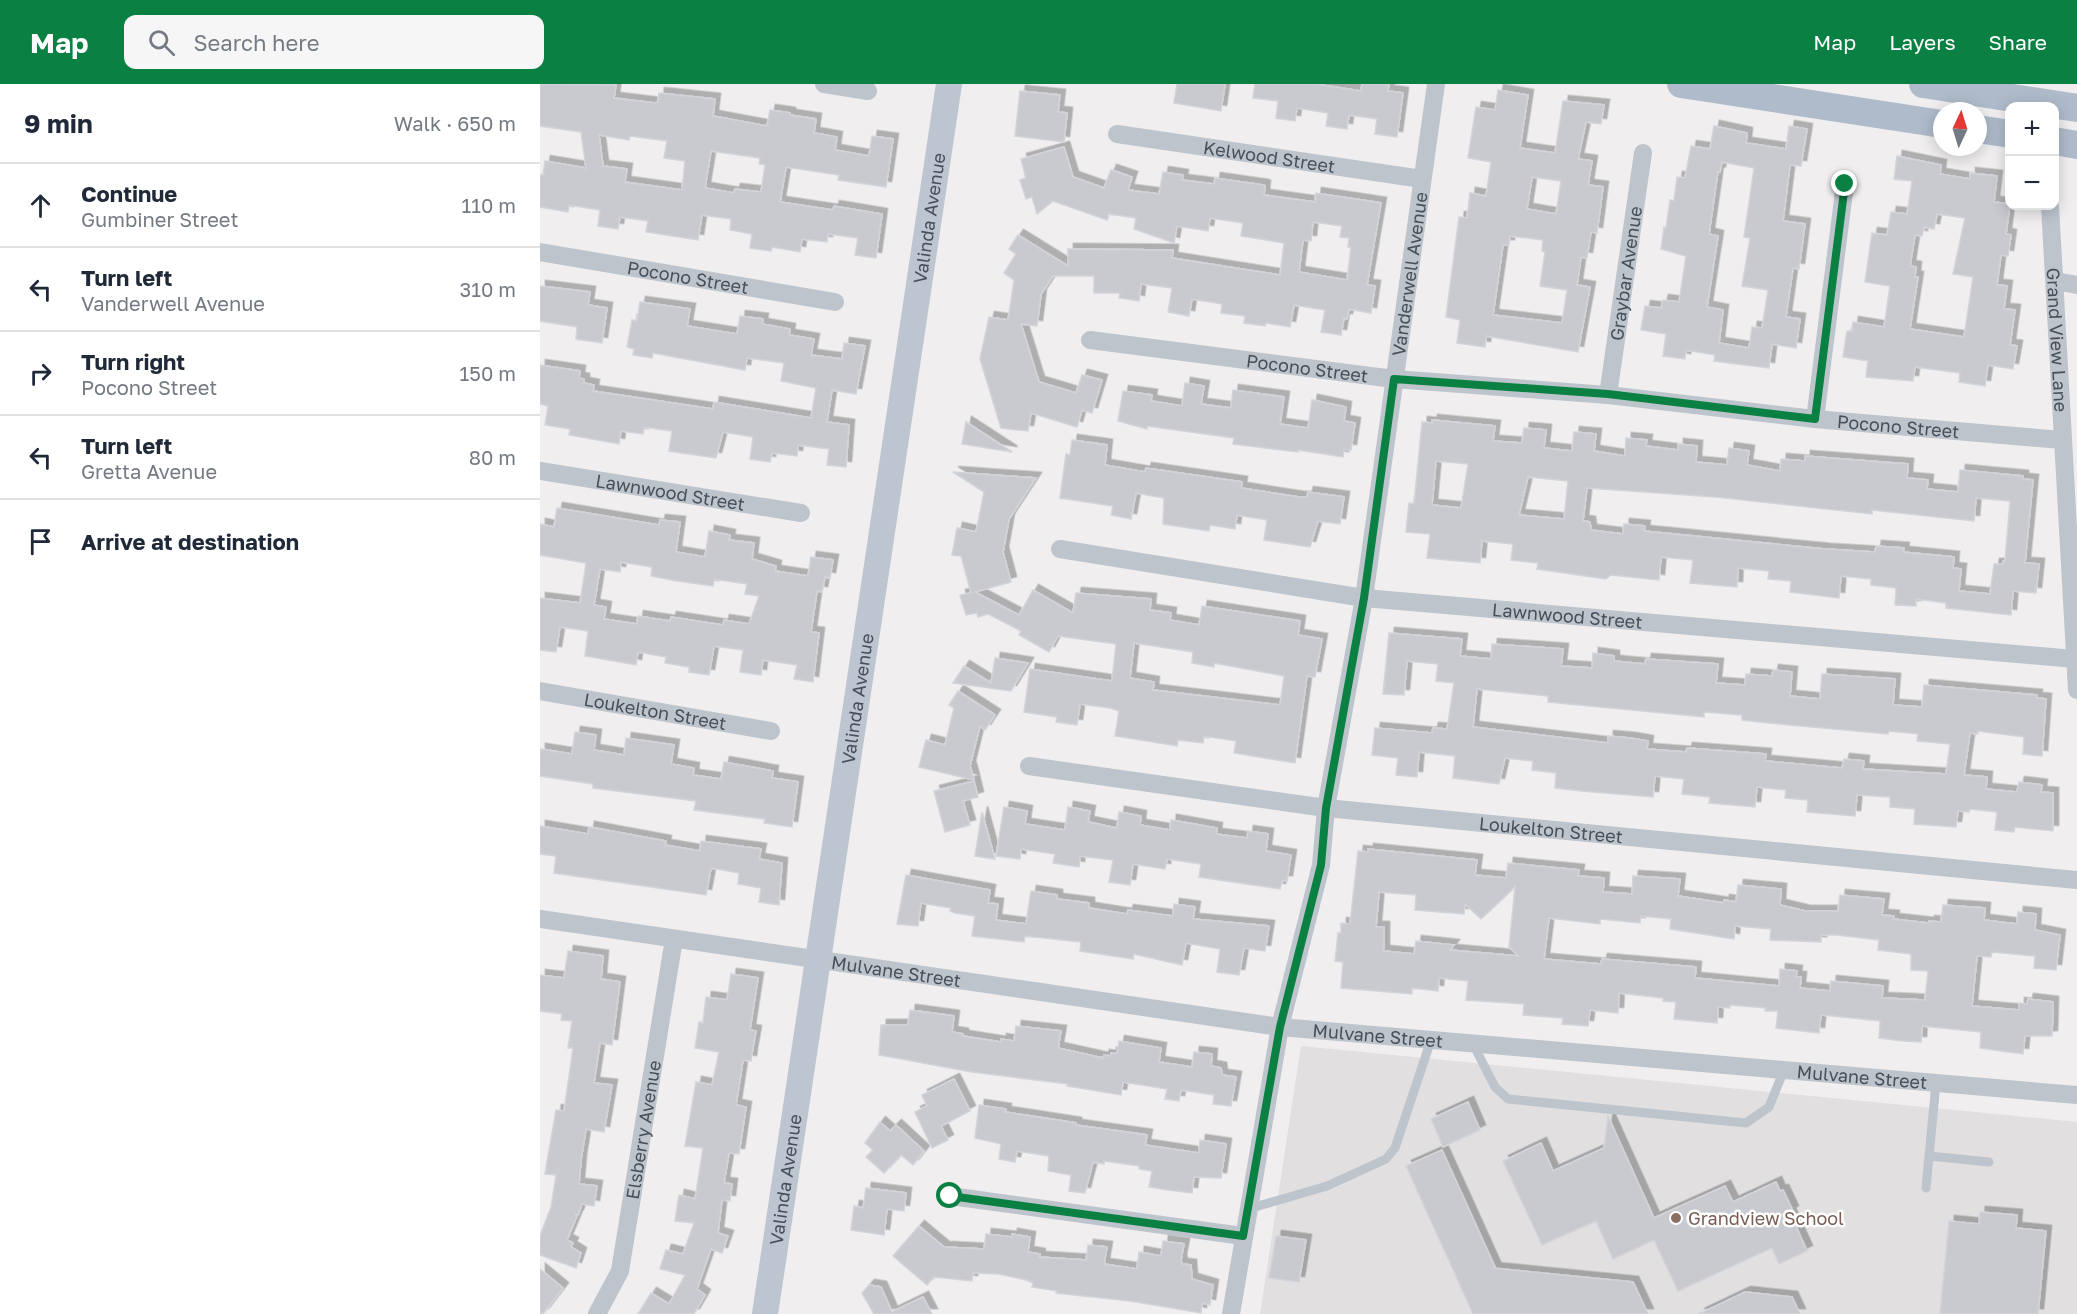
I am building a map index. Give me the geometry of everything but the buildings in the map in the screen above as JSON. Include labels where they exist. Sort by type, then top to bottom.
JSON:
[{"type":"main road","name":"Valinda Avenue","points":[[765,1314],[949,84]]},
{"type":"main road","points":[[1681,84],[1933,123]]},
{"type":"main road","points":[[1923,84],[2049,98],[2077,108]]},
{"type":"main road","points":[[1987,130],[2005,133]]},
{"type":"main road","points":[[2059,142],[2077,145]]},
{"type":"street","points":[[824,84],[868,91]]},
{"type":"street","name":"Vanderwell Avenue","points":[[1232,1314],[1243,1236],[1280,1027],[1321,865],[1326,808],[1364,598],[1436,84]]},
{"type":"street","name":"Kelwood Street","points":[[1117,134],[1422,179]]},
{"type":"street","name":"Graybar Avenue","points":[[1608,394],[1643,153]]},
{"type":"street","points":[[1815,419],[1845,184]]},
{"type":"street","name":"Grand View Lane","points":[[2050,210],[2062,440],[2072,513],[2077,690]]},
{"type":"street","name":"Pocono Street","points":[[540,252],[835,302]]},
{"type":"street","points":[[2055,281],[2077,285]]},
{"type":"street","name":"Pocono Street","points":[[1090,340],[1394,379],[1608,394],[1815,419],[2062,440]]},
{"type":"street","name":"Lawnwood Street","points":[[540,471],[801,513]]},
{"type":"street","name":"Lawnwood Street","points":[[1060,549],[1364,598],[2075,659]]},
{"type":"street","name":"Loukelton Street","points":[[540,691],[771,731]]},
{"type":"street","name":"Loukelton Street","points":[[1029,766],[1326,808],[2077,880]]},
{"type":"street","name":"Mulvane Street","points":[[540,919],[1280,1027],[2077,1095]]},
{"type":"street","name":"Elsberry Avenue","points":[[597,1314],[620,1271],[674,939]]},
{"type":"street","points":[[950,1196],[1243,1236]]},
{"type":"lane","points":[[1248,1209],[1327,1186],[1386,1159],[1395,1148],[1431,1040]]},
{"type":"lane","points":[[1473,1044],[1495,1087],[1508,1099],[1746,1123],[1769,1107],[1784,1070]]},
{"type":"lane","points":[[1926,1188],[1936,1083]]},
{"type":"lane","points":[[1929,1156],[1989,1162]]},
{"type":"shaded area","name":"Grandview School","points":[[1301,1046],[2077,1122],[2077,1314],[1260,1314]]},
{"type":"place","name":"Grandview School","points":[[1676,1218]]},
{"type":"route","points":[[950,1196],[1243,1236],[1280,1027],[1321,865],[1326,808],[1364,598],[1394,379],[1608,394],[1815,419],[1845,184]]}]
